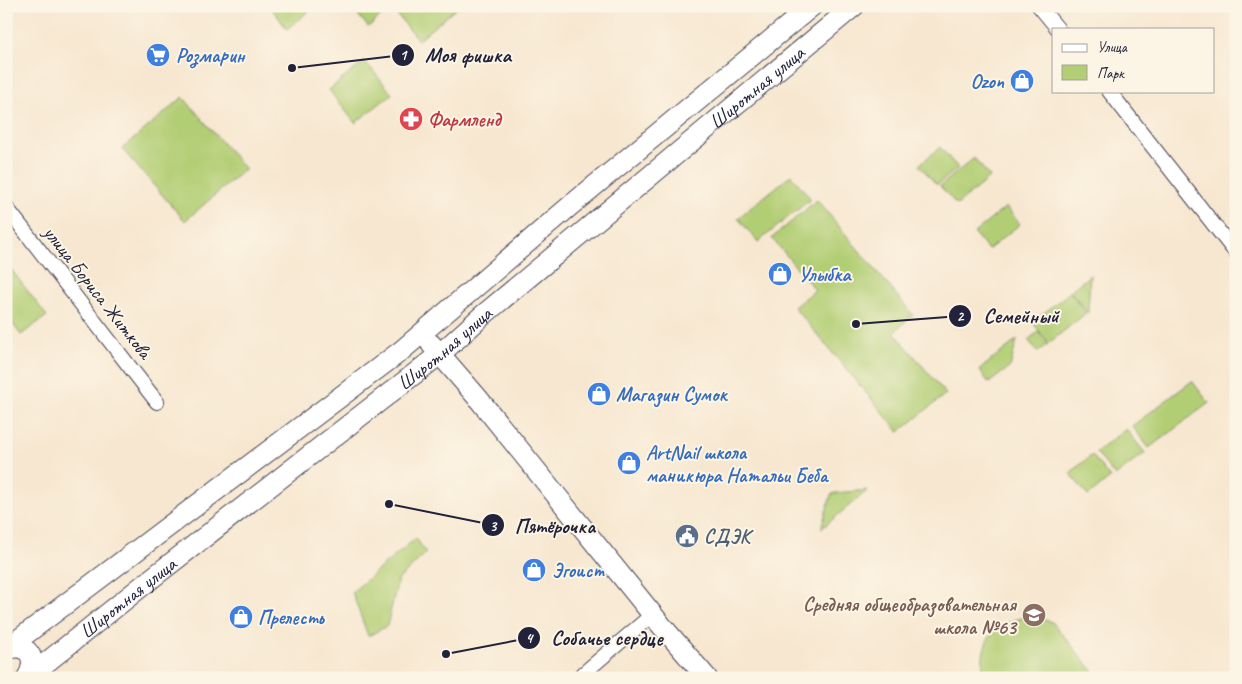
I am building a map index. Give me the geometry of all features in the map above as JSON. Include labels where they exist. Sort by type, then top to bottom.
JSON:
[{"type":"main road","name":"Широтная улица","points":[[6,649],[153,537],[335,403],[423,333],[562,213],[812,6]]},
{"type":"main road","name":"Широтная улица","points":[[27,678],[440,354],[482,316],[854,6]]},
{"type":"main road","points":[[773,39],[769,45],[771,57],[778,62],[790,60]]},
{"type":"main road","points":[[722,81],[730,78],[741,84],[744,91],[740,102]]},
{"type":"main road","points":[[423,333],[707,678]]},
{"type":"main road","points":[[56,612],[52,620],[53,630],[59,637],[68,640],[78,638]]},
{"type":"main road","points":[[6,649],[15,646],[26,649],[32,658],[33,669],[27,678]]},
{"type":"street","points":[[1039,6],[1057,28]]},
{"type":"street","points":[[1110,92],[1236,253]]},
{"type":"street","name":"улица Бориса Житкова","points":[[6,207],[157,402]]},
{"type":"street","points":[[578,678],[653,614]]},
{"type":"green space","points":[[270,6],[315,6],[287,29]]},
{"type":"green space","points":[[351,6],[393,6],[368,27]]},
{"type":"green space","points":[[400,6],[459,6],[418,40],[394,11]]},
{"type":"green space","points":[[365,61],[392,94],[355,123],[329,90]]},
{"type":"green space","points":[[183,97],[245,169],[185,221],[122,149]]},
{"type":"green space","points":[[940,147],[958,168],[937,185],[919,165]]},
{"type":"green space","points":[[974,158],[990,177],[957,205],[940,186]]},
{"type":"green space","points":[[791,175],[811,199],[758,242],[738,218]]},
{"type":"green space","points":[[817,200],[913,315],[894,332],[946,394],[899,432],[794,307],[815,290],[772,238]]},
{"type":"green space","points":[[1006,207],[1020,224],[988,250],[974,233]]},
{"type":"green space","points":[[6,263],[47,316],[21,335],[6,315]]},
{"type":"green space","points":[[1090,275],[1088,313],[1070,291]]},
{"type":"green space","points":[[1070,292],[1086,313],[1049,343],[1032,322]]},
{"type":"green space","points":[[1038,332],[1048,344],[1038,352],[1028,340]]},
{"type":"green space","points":[[1017,340],[1010,367],[989,383],[979,370]]},
{"type":"green space","points":[[1192,381],[1209,403],[1149,448],[1132,426]]},
{"type":"green space","points":[[1126,429],[1145,453],[1115,476],[1096,452]]},
{"type":"green space","points":[[1092,455],[1110,478],[1088,496],[1070,473]]},
{"type":"green space","points":[[868,490],[821,529],[831,495]]},
{"type":"green space","points":[[416,538],[426,553],[398,580],[387,626],[368,636],[352,592]]},
{"type":"green space","points":[[1031,616],[1052,622],[1099,678],[984,678],[983,653],[991,635],[1007,623]]},
{"type":"place","name":"Розмарин","points":[[158,55]]},
{"type":"place","name":"Моя фишка","points":[[292,68]]},
{"type":"place","name":"Ozon","points":[[1022,81]]},
{"type":"place","name":"Фармленд","points":[[411,119]]},
{"type":"place","name":"Улыбка","points":[[780,274]]},
{"type":"place","name":"Семейный","points":[[856,324]]},
{"type":"place","name":"Магазин Сумок","points":[[599,394]]},
{"type":"place","name":"ArtNail школа маникюра Натальи Беба","points":[[629,463]]},
{"type":"place","name":"Пятёрочка","points":[[389,504]]},
{"type":"place","name":"СДЭК","points":[[687,536]]},
{"type":"place","name":"Эгоист","points":[[534,570]]},
{"type":"place","name":"Средняя общеобразовательная школа №63","points":[[1034,615]]},
{"type":"place","name":"Прелесть","points":[[241,617]]},
{"type":"place","name":"Собачье сердце","points":[[446,654]]}]
